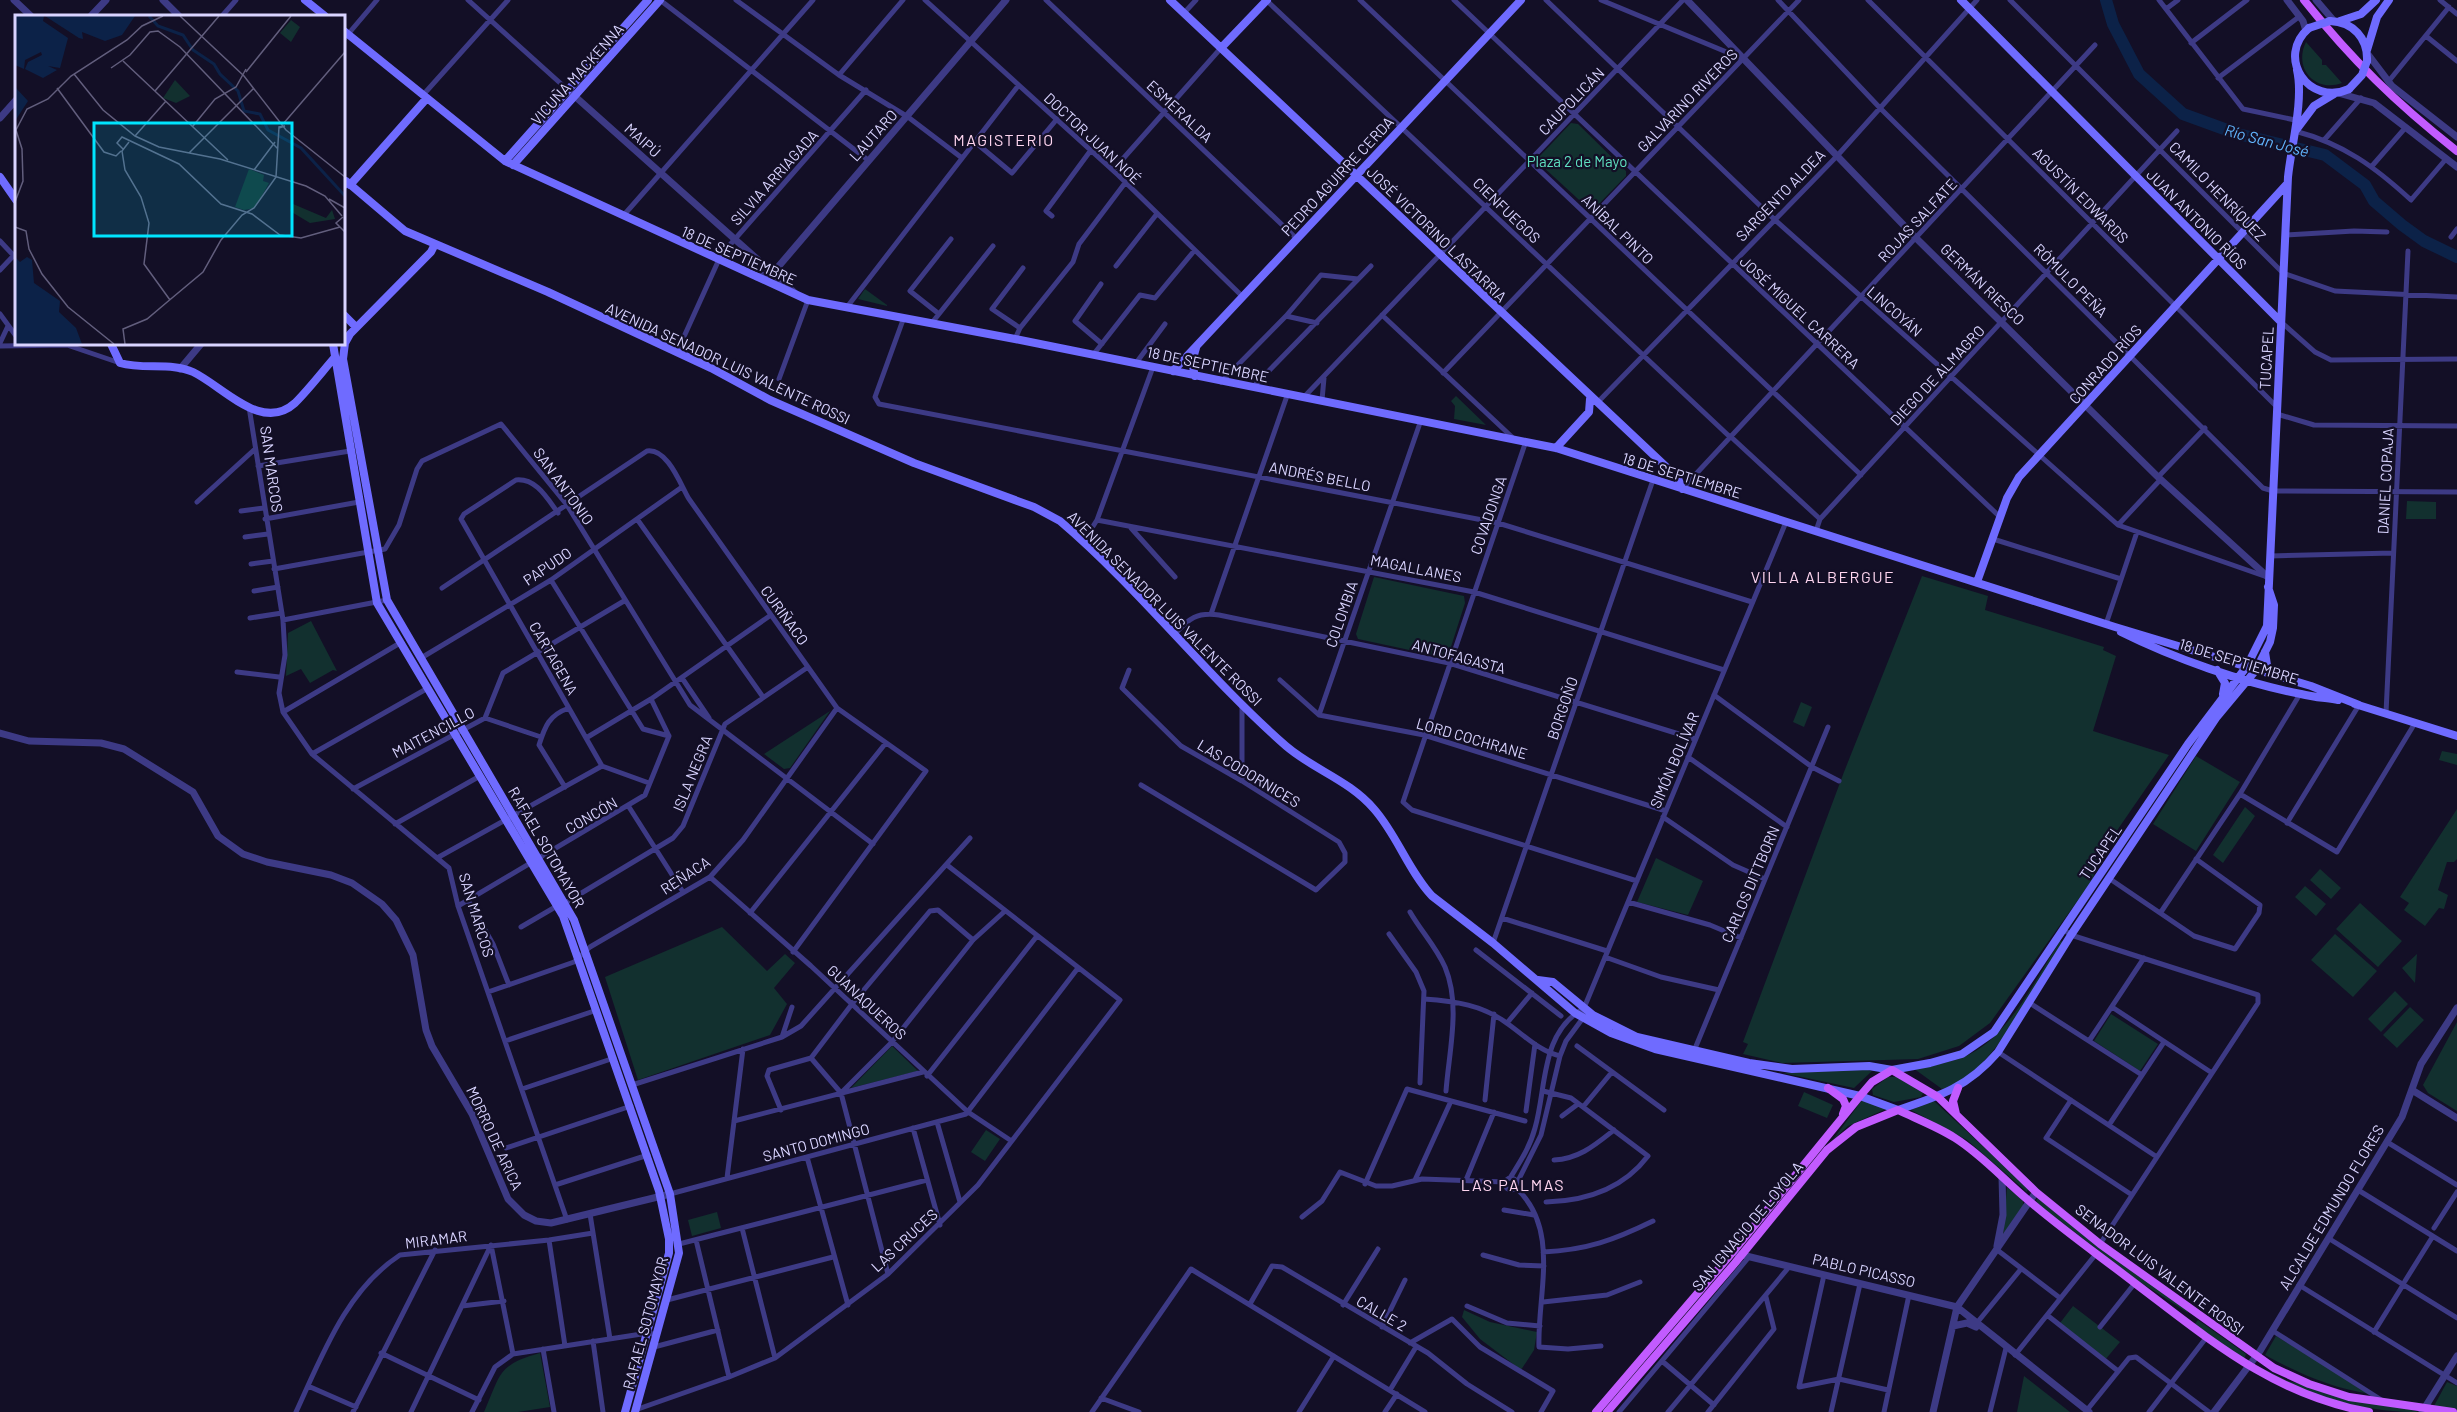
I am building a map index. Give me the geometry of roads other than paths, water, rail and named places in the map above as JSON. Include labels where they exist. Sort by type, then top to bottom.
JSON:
[{"type":"main road","points":[[305,0],[324,15]]},
{"type":"main road","name":"VICUÑA MACKENNA","points":[[572,94],[648,0]]},
{"type":"main road","name":"VICUÑA MACKENNA","points":[[509,163],[660,0]]},
{"type":"main road","name":"JOSÉ VICTORINO LASTARRIA","points":[[1170,0],[1589,398],[1678,478],[1682,489]]},
{"type":"main road","points":[[1221,48],[1267,0]]},
{"type":"main road","name":"PEDRO AGUIRRE CERDA","points":[[1173,371],[1521,0]]},
{"type":"main road","name":"JUAN ANTONIO RÍOS","points":[[1961,0],[2281,322]]},
{"type":"main road","points":[[2304,0],[2371,78],[2407,112],[2457,151]]},
{"type":"main road","points":[[2376,0],[2361,14],[2307,29],[2295,49],[2297,70],[2306,84],[2314,90],[2336,93],[2349,88],[2360,78],[2377,17],[2389,0]]},
{"type":"main road","points":[[2334,21],[2358,33],[2367,54]]},
{"type":"main road","name":"18 DE SEPTIEMBRE","points":[[345,35],[509,163],[804,299],[1512,437],[1556,448],[2115,627],[2247,666],[2457,736]]},
{"type":"main road","name":"TUCAPEL","points":[[1892,1070],[1945,1060],[1962,1054],[1987,1038],[2010,1012],[2222,697],[2247,666],[2267,626],[2285,235],[2299,86],[2297,70]]},
{"type":"main road","name":"TUCAPEL","points":[[2295,135],[2314,106],[2336,93]]},
{"type":"main road","points":[[346,182],[425,96]]},
{"type":"main road","points":[[0,177],[15,199]]},
{"type":"main road","name":"AVENIDA SENADOR LUIS VALENTE ROSSI","points":[[346,182],[393,223],[435,244],[548,292],[677,352],[770,400],[914,463],[1034,507],[1060,521],[1242,705],[1288,748],[1342,780],[1366,800],[1390,830],[1424,888],[1439,903],[1494,943],[1575,1013],[1637,1044],[1860,1096]]},
{"type":"main road","name":"CONRADO RÍOS","points":[[1977,582],[2015,482],[2288,184]]},
{"type":"main road","points":[[345,316],[356,327],[431,252],[435,244]]},
{"type":"main road","name":"RAFAEL SOTOMAYOR","points":[[345,343],[356,327]]},
{"type":"main road","points":[[111,345],[120,363]]},
{"type":"main road","name":"RAFAEL SOTOMAYOR","points":[[333,345],[377,603],[480,776],[539,859],[586,951],[670,1194],[679,1244],[667,1300],[635,1411]]},
{"type":"main road","name":"RAFAEL SOTOMAYOR","points":[[345,345],[344,364],[387,600],[462,728],[531,863],[561,905],[660,1196],[670,1248],[625,1412]]},
{"type":"main road","points":[[1194,376],[1192,359],[1197,347]]},
{"type":"main road","points":[[335,357],[341,358],[344,364]]},
{"type":"main road","name":"SAN MARCOS","points":[[120,363],[180,369],[194,373],[249,407],[269,415],[276,414],[295,402],[335,357]]},
{"type":"main road","points":[[1556,448],[1590,410],[1589,398]]},
{"type":"main road","name":"TUCAPEL","points":[[1938,1097],[1958,1088],[1986,1066],[1998,1052],[2071,935],[2216,718],[2256,670],[2272,634],[2274,605],[2268,587]]},
{"type":"main road","name":"18 DE SEPTIEMBRE","points":[[2115,627],[2156,648],[2249,680],[2300,694],[2359,705]]},
{"type":"main road","points":[[2265,652],[2267,665],[2274,675]]},
{"type":"main road","points":[[2216,669],[2223,675],[2222,697]]},
{"type":"main road","name":"AVENIDA SENADOR LUIS VALENTE ROSSI","points":[[1538,980],[1553,982],[1584,1008],[1637,1037],[1749,1063],[1792,1069],[1869,1066],[1892,1070]]},
{"type":"main road","name":"SAN IGNACIO DE LOYOLA","points":[[1596,1412],[1872,1082],[1892,1070]]},
{"type":"main road","name":"SENADOR LUIS VALENTE ROSSI","points":[[1892,1070],[1938,1097],[2036,1192],[2100,1244],[2256,1357],[2309,1384],[2349,1397],[2424,1410],[2452,1412]]},
{"type":"main road","points":[[1827,1088],[1843,1099],[1846,1106],[1841,1119]]},
{"type":"main road","points":[[1956,1114],[1953,1101],[1958,1088]]},
{"type":"main road","name":"SENADOR LUIS VALENTE ROSSI","points":[[1860,1096],[1898,1110],[1954,1137],[2096,1254],[2248,1367],[2299,1392],[2345,1408],[2368,1412]]},
{"type":"main road","name":"SAN IGNACIO DE LOYOLA","points":[[1607,1412],[1745,1256],[1827,1150],[1856,1128],[1898,1110],[1938,1097]]},
{"type":"main road","points":[[2188,1324],[2196,1314]]},
{"type":"street","points":[[14,0],[30,15]]},
{"type":"street","points":[[92,15],[106,0]]},
{"type":"street","points":[[163,0],[178,15]]},
{"type":"street","points":[[223,15],[236,0]]},
{"type":"street","points":[[345,35],[377,0]]},
{"type":"street","name":"MAIPÚ","points":[[468,0],[660,174],[804,299]]},
{"type":"street","points":[[425,96],[508,0]]},
{"type":"street","points":[[660,0],[868,160]]},
{"type":"street","points":[[736,0],[839,75],[908,117],[962,158]]},
{"type":"street","points":[[623,216],[813,0]]},
{"type":"street","points":[[839,75],[903,0]]},
{"type":"street","name":"DOCTOR JUAN NOÉ","points":[[925,0],[1113,170],[1156,215],[1243,297]]},
{"type":"street","name":"LAUTARO","points":[[773,272],[1006,0]]},
{"type":"street","name":"ESMERALDA","points":[[1046,0],[1297,239]]},
{"type":"street","points":[[1184,13],[1196,0]]},
{"type":"street","name":"CIENFUEGOS","points":[[1267,0],[1643,356],[1820,519]]},
{"type":"street","name":"ANÍBAL PINTO","points":[[1360,0],[1861,475]]},
{"type":"street","name":"JOSÉ MIGUEL CARRERA","points":[[1454,0],[1634,173],[2000,517]]},
{"type":"street","name":"LINCOYÁN","points":[[1546,0],[1775,220],[2118,525],[2269,578]]},
{"type":"street","points":[[1601,0],[1743,59]]},
{"type":"street","name":"CAUPOLICÁN","points":[[1304,397],[1658,25],[1685,0]]},
{"type":"street","name":"GERMÁN RIESCO","points":[[1685,0],[1916,238],[2159,478],[2269,578]]},
{"type":"street","name":"RÓMULO PEÑA","points":[[1778,0],[1880,108],[2263,488],[2273,491]]},
{"type":"street","name":"GALVARINO RIVEROS","points":[[1443,373],[1799,0]]},
{"type":"street","name":"AGUSTÍN EDWARDS","points":[[1868,0],[2277,410],[2314,424],[2457,426]]},
{"type":"street","name":"SARGENTO ALDEA","points":[[1596,404],[1837,156],[1977,0]]},
{"type":"street","name":"CAMILO HENRÍQUEZ","points":[[2010,0],[2283,273],[2327,290],[2457,297]]},
{"type":"street","points":[[2159,0],[2244,111],[2295,120]]},
{"type":"street","points":[[2166,9],[2178,0]]},
{"type":"street","points":[[2191,43],[2247,0]]},
{"type":"street","points":[[2288,0],[2307,29]]},
{"type":"street","points":[[2316,0],[2334,21]]},
{"type":"street","points":[[2440,0],[2457,14]]},
{"type":"street","points":[[2388,82],[2449,7]]},
{"type":"street","points":[[2218,78],[2300,16]]},
{"type":"street","points":[[2426,36],[2457,61]]},
{"type":"street","name":"ROJAS SALFATE","points":[[1682,489],[2053,92],[2094,45]]},
{"type":"street","points":[[1113,170],[1221,48]]},
{"type":"street","points":[[2367,54],[2388,82],[2457,137]]},
{"type":"street","points":[[847,307],[1018,86]]},
{"type":"street","name":"SILVIA ARRIAGADA","points":[[677,352],[718,260],[866,90]]},
{"type":"street","points":[[2336,93],[2361,98],[2382,109],[2457,167]]},
{"type":"street","points":[[2325,139],[2361,98]]},
{"type":"street","points":[[0,118],[15,101]]},
{"type":"street","points":[[975,142],[1012,173],[1057,119]]},
{"type":"street","points":[[2372,166],[2406,128]]},
{"type":"street","name":"DIEGO DE ALMAGRO","points":[[1816,531],[1820,519],[2177,131]]},
{"type":"street","points":[[2295,135],[2325,139],[2372,166],[2411,200],[2446,159]]},
{"type":"street","points":[[1052,216],[1046,212],[1091,150]]},
{"type":"street","points":[[1015,339],[1020,328],[1073,262],[1078,244],[1125,183]]},
{"type":"street","points":[[1116,266],[1156,215]]},
{"type":"street","points":[[2451,237],[2457,229]]},
{"type":"street","points":[[2285,235],[2354,231],[2387,232]]},
{"type":"street","points":[[939,314],[910,291],[951,238]]},
{"type":"street","points":[[0,240],[15,254],[0,270]]},
{"type":"street","points":[[931,324],[993,246]]},
{"type":"street","points":[[1094,355],[1140,295],[1155,298],[1194,251]]},
{"type":"street","name":"DANIEL COPAJA","points":[[2386,713],[2408,251]]},
{"type":"street","points":[[1252,387],[1371,266]]},
{"type":"street","points":[[1020,328],[992,309],[1023,268]]},
{"type":"street","points":[[753,276],[763,277],[773,272]]},
{"type":"street","points":[[1221,382],[1286,316],[1321,275],[1358,279]]},
{"type":"street","points":[[1101,284],[1074,321],[1102,344]]},
{"type":"street","points":[[779,380],[804,299]]},
{"type":"street","points":[[0,314],[15,335]]},
{"type":"street","points":[[1382,315],[1512,437]]},
{"type":"street","points":[[1286,316],[1317,323]]},
{"type":"street","name":"ANDRÉS BELLO","points":[[903,320],[876,401],[882,405],[1123,449],[1498,523],[1752,602]]},
{"type":"street","name":"JUAN ANTONIO RÍOS","points":[[2281,322],[2315,352],[2331,360],[2457,359]]},
{"type":"street","points":[[1136,363],[1165,324]]},
{"type":"street","points":[[0,344],[8,326]]},
{"type":"street","points":[[67,345],[120,363]]},
{"type":"street","points":[[180,369],[200,345]]},
{"type":"street","points":[[1083,542],[1097,520],[1153,367]]},
{"type":"street","points":[[1322,400],[1323,383],[1327,374]]},
{"type":"street","points":[[1174,634],[1193,616],[1211,614],[1288,393]]},
{"type":"street","name":"SAN MARCOS","points":[[249,407],[265,519],[284,620],[285,655],[279,677],[279,699],[282,712],[312,754],[448,868],[458,906],[567,1220]]},
{"type":"street","name":"COLOMBIA","points":[[1319,715],[1421,420]]},
{"type":"street","name":"SAN ANTONIO","points":[[377,551],[387,547],[396,531],[417,469],[422,461],[496,424],[501,424],[567,505],[688,703],[873,844]]},
{"type":"street","points":[[2118,525],[2205,429]]},
{"type":"street","name":"COVADONGA","points":[[1526,441],[1403,802],[1412,810],[1527,846]]},
{"type":"street","points":[[197,502],[255,449]]},
{"type":"street","name":"CURIÑACO","points":[[567,505],[650,450],[675,471],[682,487],[837,708],[926,771],[873,844]]},
{"type":"street","points":[[258,466],[350,451]]},
{"type":"street","name":"SAN ANTONIO","points":[[461,519],[464,514],[516,480],[522,479],[534,484],[558,513]]},
{"type":"street","name":"BORGOÑO","points":[[1494,943],[1653,480]]},
{"type":"street","name":"PAPUDO","points":[[421,658],[551,580],[682,487]]},
{"type":"street","points":[[2273,491],[2457,492]]},
{"type":"street","points":[[265,519],[359,502]]},
{"type":"street","points":[[442,588],[485,562],[567,505]]},
{"type":"street","points":[[241,511],[264,508]]},
{"type":"street","name":"CARTAGENA","points":[[461,519],[602,766]]},
{"type":"street","points":[[637,519],[763,698]]},
{"type":"street","name":"MAGALLANES","points":[[1097,520],[1474,592],[1724,670]]},
{"type":"street","name":"SIMÓN BOLÍVAR","points":[[1583,1018],[1584,1008],[1606,954],[1786,522]]},
{"type":"street","points":[[1130,526],[1176,577]]},
{"type":"street","points":[[2106,624],[2137,532]]},
{"type":"street","points":[[245,537],[268,534]]},
{"type":"street","points":[[1993,539],[2121,579]]},
{"type":"street","points":[[274,569],[377,551]]},
{"type":"street","points":[[2270,556],[2393,553]]},
{"type":"street","points":[[251,564],[273,561]]},
{"type":"street","points":[[551,580],[579,628],[634,710],[643,729],[669,735]]},
{"type":"street","points":[[254,591],[278,587]]},
{"type":"street","points":[[284,620],[387,600]]},
{"type":"street","name":"MAITENCILLO","points":[[353,789],[462,728],[485,718],[501,675],[624,601]]},
{"type":"street","points":[[250,618],[282,613]]},
{"type":"street","name":"ANTOFAGASTA","points":[[1211,614],[1449,663],[1695,740]]},
{"type":"street","points":[[586,738],[651,699],[771,615]]},
{"type":"street","points":[[282,712],[400,643]]},
{"type":"street","name":"ISLA NEGRA","points":[[521,927],[673,838],[683,826],[722,730],[729,720],[808,667]]},
{"type":"street","name":"LAS CODORNICES","points":[[1129,670],[1122,688],[1181,746],[1339,842],[1345,853],[1345,862],[1316,890],[1141,784]]},
{"type":"street","points":[[237,672],[279,677]]},
{"type":"street","name":"SAN ANTONIO","points":[[682,678],[712,722]]},
{"type":"street","points":[[1280,680],[1319,715]]},
{"type":"street","points":[[312,754],[428,688]]},
{"type":"street","points":[[2161,912],[2240,794],[2300,694]]},
{"type":"street","points":[[1714,695],[1812,767],[1839,781]]},
{"type":"street","points":[[651,699],[669,735]]},
{"type":"street","points":[[1242,705],[1242,781]]},
{"type":"street","points":[[2287,823],[2359,705]]},
{"type":"street","points":[[565,787],[539,745],[551,718],[569,708]]},
{"type":"street","name":"REÑACA","points":[[488,992],[579,959],[586,951],[710,877],[737,848],[837,708]]},
{"type":"street","name":"LORD COCHRANE","points":[[1319,715],[1424,735],[1552,774],[1664,814],[1733,866],[1766,879]]},
{"type":"street","points":[[485,718],[541,737]]},
{"type":"street","points":[[2240,794],[2337,852],[2415,723]]},
{"type":"street","name":"CARLOS DITTBORN","points":[[1694,1051],[1828,727]]},
{"type":"street","name":"MORRO DE ARICA","points":[[0,733],[29,741],[101,743],[124,749],[194,792],[218,836],[243,854],[267,862],[332,875],[352,883],[382,904],[396,920],[413,955],[426,1030],[432,1046],[472,1114],[508,1199],[524,1215],[536,1221],[551,1223],[670,1194]]},
{"type":"street","name":"CONCÓN","points":[[458,906],[629,807],[645,795],[669,735]]},
{"type":"street","points":[[750,913],[885,744]]},
{"type":"street","points":[[1688,757],[1787,827]]},
{"type":"street","points":[[437,858],[602,766],[649,783]]},
{"type":"street","points":[[395,824],[480,776]]},
{"type":"street","points":[[629,807],[683,892]]},
{"type":"street","points":[[632,1085],[782,1037],[801,1026],[833,987],[970,838]]},
{"type":"street","points":[[793,952],[873,844]]},
{"type":"street","points":[[1527,846],[1637,880]]},
{"type":"street","points":[[2110,879],[2199,938],[2235,949],[2259,913],[2260,907],[2257,900],[2196,860]]},
{"type":"street","points":[[947,865],[1078,968],[968,1112]]},
{"type":"street","name":"GUANAQUEROS","points":[[710,877],[968,1112],[1010,1140]]},
{"type":"street","name":"SAN MARCOS","points":[[468,900],[493,944],[508,985]]},
{"type":"street","points":[[1628,902],[1710,925],[1741,938]]},
{"type":"street","points":[[781,1110],[768,1072],[811,1058],[852,1004],[934,909],[974,940]]},
{"type":"street","points":[[841,1093],[892,1042],[974,940],[1005,910]]},
{"type":"street","points":[[1410,912],[1444,965],[1454,1001],[1446,1091]]},
{"type":"street","points":[[1502,918],[1606,954],[1661,977],[1719,990]]},
{"type":"street","points":[[2064,929],[2071,935],[2258,995],[2258,1003],[2100,1244]]},
{"type":"street","points":[[1389,934],[1422,984],[1424,999],[1420,1083]]},
{"type":"street","points":[[734,1121],[925,1074],[1037,936]]},
{"type":"street","points":[[1476,950],[1561,1016]]},
{"type":"street","points":[[2089,1041],[2144,958]]},
{"type":"street","name":"LAS CRUCES","points":[[635,1411],[775,1358],[888,1274],[940,1225],[978,1185],[1010,1140],[1120,1000],[1078,968]]},
{"type":"street","points":[[1507,1023],[1532,993]]},
{"type":"street","points":[[1424,999],[1454,1001],[1494,1014],[1534,1044],[1549,1053],[1560,1056]]},
{"type":"street","points":[[2028,1002],[2142,1075]]},
{"type":"street","points":[[505,1041],[605,1007]]},
{"type":"street","points":[[782,1037],[792,1007]]},
{"type":"street","points":[[2112,1007],[2212,1073]]},
{"type":"street","points":[[1583,1018],[1566,1041],[1560,1056],[1541,1134],[1517,1185],[1508,1190],[1508,1180],[1532,1139],[1549,1053],[1556,1036],[1575,1013],[1584,1008]]},
{"type":"street","name":"ALCALDE EDMUNDO FLORES","points":[[2214,1412],[2273,1331],[2299,1284],[2387,1142],[2405,1111],[2424,1059],[2457,1008]]},
{"type":"street","points":[[1485,1100],[1494,1014]]},
{"type":"street","points":[[2109,1125],[2164,1042]]},
{"type":"street","points":[[1526,1111],[1534,1044]]},
{"type":"street","points":[[1577,1046],[1664,1110]]},
{"type":"street","points":[[727,1178],[742,1049]]},
{"type":"street","points":[[1998,1052],[2157,1157]]},
{"type":"street","points":[[522,1089],[622,1055]]},
{"type":"street","points":[[811,1058],[841,1093],[888,1274]]},
{"type":"street","points":[[1562,1116],[1581,1106],[1612,1072]]},
{"type":"street","points":[[1365,1184],[1407,1089],[1525,1121]]},
{"type":"street","points":[[2412,1090],[2457,1118]]},
{"type":"street","points":[[1543,1091],[1571,1098],[1648,1156],[1642,1164],[1617,1184],[1595,1196],[1575,1201],[1546,1202]]},
{"type":"street","points":[[2071,1100],[2046,1138],[2132,1195]]},
{"type":"street","points":[[1415,1180],[1451,1101]]},
{"type":"street","points":[[506,1148],[639,1104]]},
{"type":"street","name":"SANTO DOMINGO","points":[[670,1194],[968,1112]]},
{"type":"street","points":[[1466,1180],[1494,1112]]},
{"type":"street","points":[[937,1122],[960,1202]]},
{"type":"street","points":[[913,1128],[940,1225]]},
{"type":"street","points":[[1554,1160],[1573,1157],[1591,1149],[1614,1130]]},
{"type":"street","points":[[2387,1142],[2457,1185]]},
{"type":"street","points":[[555,1185],[656,1152]]},
{"type":"street","points":[[807,1157],[848,1305]]},
{"type":"street","points":[[1302,1217],[1322,1201],[1340,1172],[1365,1184],[1392,1186],[1415,1180],[1508,1180],[1517,1185],[1534,1215],[1543,1252],[1543,1302],[1539,1347],[1568,1349],[1602,1346]]},
{"type":"street","points":[[1996,1249],[2003,1215],[2002,1177]]},
{"type":"street","points":[[679,1244],[927,1180]]},
{"type":"street","points":[[2358,1190],[2457,1251]]},
{"type":"street","points":[[1933,1412],[1957,1307],[2036,1192]]},
{"type":"street","points":[[2434,1228],[2457,1192]]},
{"type":"street","points":[[1504,1209],[1534,1215]]},
{"type":"street","points":[[590,1214],[610,1339]]},
{"type":"street","points":[[1543,1252],[1596,1246],[1653,1221]]},
{"type":"street","points":[[742,1228],[775,1358]]},
{"type":"street","name":"MIRAMAR","points":[[296,1412],[350,1304],[379,1268],[400,1255],[549,1240],[593,1233]]},
{"type":"street","points":[[2374,1332],[2433,1236]]},
{"type":"street","points":[[2328,1238],[2404,1283],[2457,1318]]},
{"type":"street","points":[[549,1240],[564,1346]]},
{"type":"street","points":[[696,1240],[729,1377]]},
{"type":"street","points":[[491,1245],[513,1353]]},
{"type":"street","points":[[411,1412],[491,1245]]},
{"type":"street","points":[[1343,1305],[1378,1249]]},
{"type":"street","points":[[1996,1249],[2060,1298]]},
{"type":"street","points":[[308,1386],[354,1409],[435,1250]]},
{"type":"street","name":"PABLO PICASSO","points":[[1732,1252],[1957,1307],[2088,1411]]},
{"type":"street","points":[[2016,1355],[2096,1254]]},
{"type":"street","points":[[1483,1255],[1519,1266],[1544,1266]]},
{"type":"street","name":"SAN IGNACIO DE LOYOLA","points":[[1619,1412],[1745,1256]]},
{"type":"street","points":[[667,1300],[833,1257]]},
{"type":"street","name":"CALLE 2","points":[[1251,1304],[1272,1266],[1282,1267],[1428,1353],[1467,1384],[1512,1412]]},
{"type":"street","points":[[1668,1412],[1766,1297],[1789,1266]]},
{"type":"street","points":[[1092,1412],[1191,1269],[1422,1411]]},
{"type":"street","points":[[1953,1326],[1966,1323],[1979,1326],[2021,1269]]},
{"type":"street","points":[[1824,1275],[1799,1387],[1839,1378],[1888,1390]]},
{"type":"street","points":[[1382,1327],[1405,1280]]},
{"type":"street","points":[[1543,1302],[1607,1295],[1640,1282]]},
{"type":"street","points":[[2100,1327],[2135,1283]]},
{"type":"street","points":[[1831,1412],[1860,1284]]},
{"type":"street","points":[[2299,1284],[2457,1383]]},
{"type":"street","points":[[1884,1412],[1909,1295]]},
{"type":"street","points":[[1708,1412],[1774,1329],[1766,1297]]},
{"type":"street","points":[[462,1306],[504,1301]]},
{"type":"street","points":[[1467,1306],[1507,1323],[1540,1326]]},
{"type":"street","points":[[2047,1315],[2118,1371]]},
{"type":"street","points":[[1390,1390],[1413,1345],[1452,1319],[1480,1347],[1553,1391],[1541,1412]]},
{"type":"street","points":[[654,1347],[718,1330]]},
{"type":"street","points":[[2273,1331],[2387,1403]]},
{"type":"street","points":[[472,1412],[495,1367],[513,1353],[648,1333],[657,1335]]},
{"type":"street","points":[[2149,1412],[2206,1338]]},
{"type":"street","points":[[593,1341],[603,1412]]},
{"type":"street","points":[[1990,1412],[2006,1348]]},
{"type":"street","points":[[543,1349],[554,1412]]},
{"type":"street","points":[[381,1353],[479,1400]]},
{"type":"street","points":[[1299,1412],[1334,1356]]},
{"type":"street","points":[[2424,1410],[2457,1356]]},
{"type":"street","points":[[2088,1411],[2129,1358],[2136,1357],[2209,1412]]},
{"type":"street","points":[[1662,1361],[1714,1405]]},
{"type":"street","points":[[1385,1412],[1396,1394]]},
{"type":"street","points":[[1101,1398],[1139,1412]]},
{"type":"waterway","name":"Río San José","points":[[2106,0],[2113,24],[2139,74],[2183,114],[2238,134],[2325,155],[2365,185],[2374,201],[2402,225],[2424,241],[2457,257]]},
{"type":"district","name":"MAGISTERIO","points":[[1004,139]]},
{"type":"district","name":"VILLA ALBERGUE","points":[[1823,576]]},
{"type":"district","name":"LAS PALMAS","points":[[1513,1184]]},
{"type":"park label","name":"Plaza 2 de Mayo","points":[[1577,161]]}]
